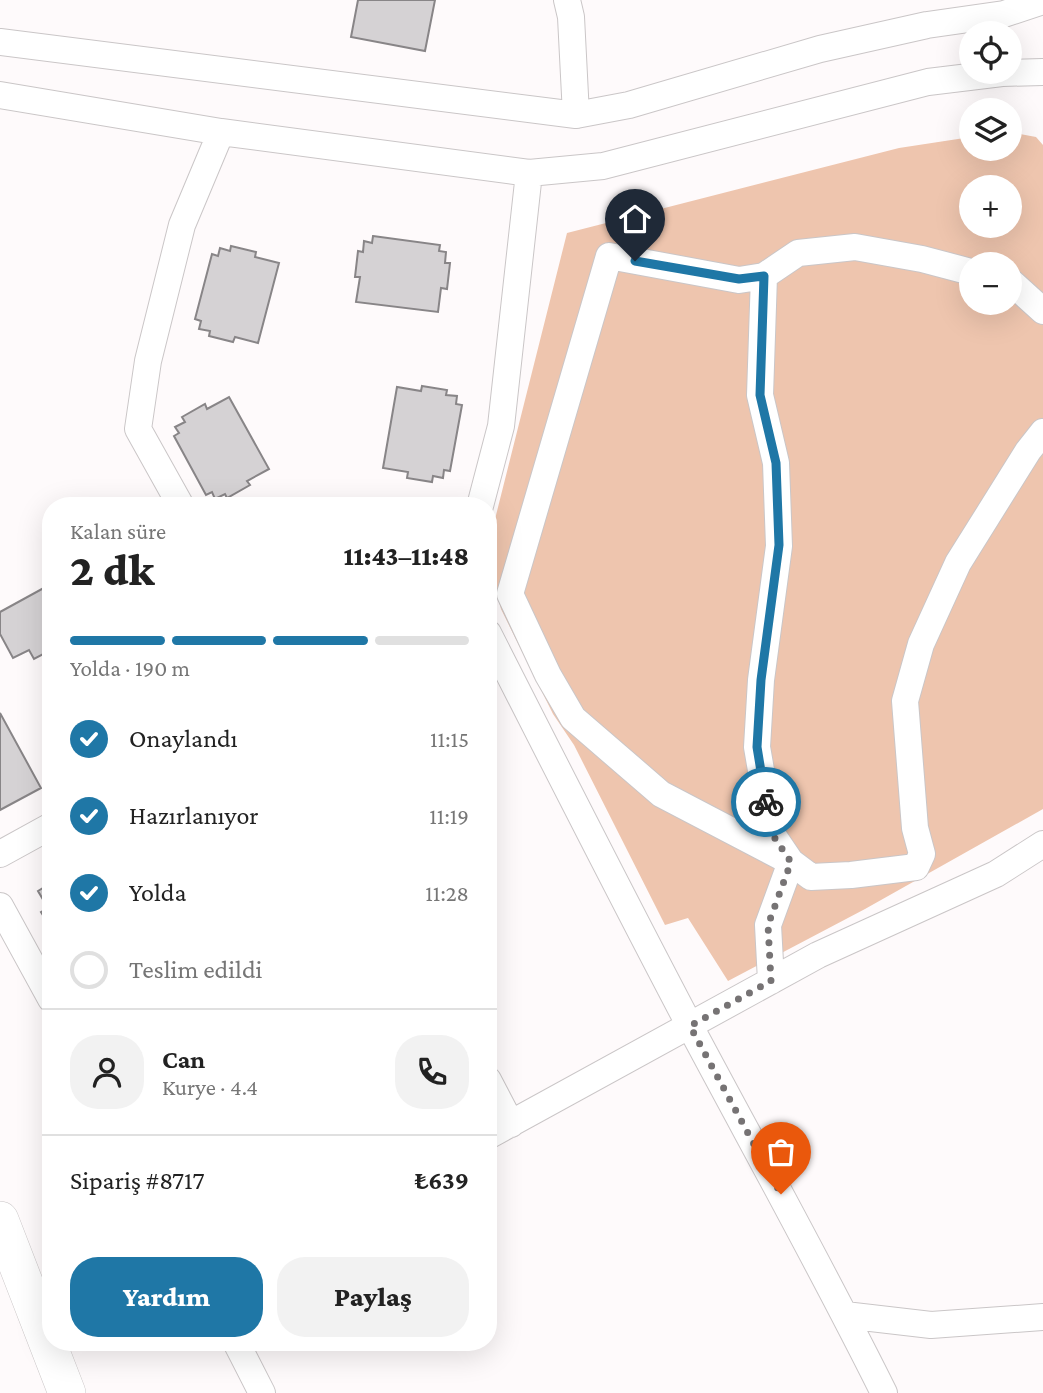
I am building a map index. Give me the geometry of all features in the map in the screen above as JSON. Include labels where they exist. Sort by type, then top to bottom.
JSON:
[{"type":"highway","points":[[0,1220],[42,1328]]},
{"type":"highway","points":[[51,1351],[67,1393]]},
{"type":"street","points":[[566,0],[570,17],[576,115]]},
{"type":"street","points":[[0,43],[576,115],[629,105],[820,50],[927,25],[1004,14],[1042,2]]},
{"type":"street","points":[[0,95],[221,132],[529,173],[603,166],[928,82],[1002,73],[1043,72]]},
{"type":"street","points":[[176,497],[138,429],[148,361],[182,225],[221,132]]},
{"type":"street","points":[[482,497],[501,426],[529,173]]},
{"type":"street","points":[[959,268],[855,247],[798,253],[764,276],[739,279],[609,256],[510,594],[548,675],[573,718],[661,794],[791,862],[811,877],[851,876],[916,867],[922,854],[915,828],[905,701],[921,644],[958,563],[1028,451],[1043,432]]},
{"type":"street","points":[[764,276],[760,395],[776,463],[779,545],[761,680],[757,747],[772,834],[791,862]]},
{"type":"street","points":[[1022,292],[1043,311]]},
{"type":"street","points":[[497,651],[579,814],[884,1393]]},
{"type":"street","points":[[0,854],[42,831]]},
{"type":"street","points":[[500,1130],[818,956],[996,874],[1043,844]]},
{"type":"street","points":[[771,981],[768,925],[791,862]]},
{"type":"street","points":[[0,906],[42,983]]},
{"type":"street","points":[[845,1315],[931,1325],[1043,1317]]},
{"type":"street","points":[[241,1351],[262,1393]]},
{"type":"shaded area","points":[[1022,134],[1036,137],[1043,145],[1043,809],[865,909],[728,981],[688,918],[665,925],[574,745],[553,714],[501,609],[497,594],[497,511],[567,233],[899,148],[959,139],[959,161],[1022,161]]},
{"type":"building","points":[[358,0],[435,0],[425,51],[351,37]]},
{"type":"building","points":[[373,236],[440,245],[439,251],[446,252],[445,263],[450,263],[447,289],[441,288],[438,312],[356,302],[360,277],[355,277],[358,251],[363,252],[364,241],[372,243]]},
{"type":"building","points":[[231,246],[256,252],[255,257],[279,263],[258,343],[235,337],[233,342],[209,336],[210,331],[199,329],[201,321],[195,319],[212,254],[218,256],[220,248],[230,251]]},
{"type":"building","points":[[422,386],[447,390],[446,395],[457,396],[456,404],[462,405],[450,471],[444,470],[443,478],[433,476],[432,482],[407,478],[408,472],[383,468],[397,387],[421,391]]},
{"type":"building","points":[[229,397],[269,469],[247,481],[250,485],[229,497],[225,494],[214,497],[212,492],[206,495],[174,436],[179,433],[175,427],[185,422],[182,417],[205,404],[207,409]]},
{"type":"building","points":[[42,589],[42,655],[34,659],[29,650],[13,658],[0,634],[0,612]]},
{"type":"building","points":[[0,713],[41,788],[0,810]]},
{"type":"way so far","points":[[766,802],[772,834],[791,862],[768,925],[771,981],[690,1026],[781,1194]]},
{"type":"route","points":[[635,261],[739,279],[764,276],[760,395],[776,463],[779,545],[761,680],[757,747],[766,802]]}]
